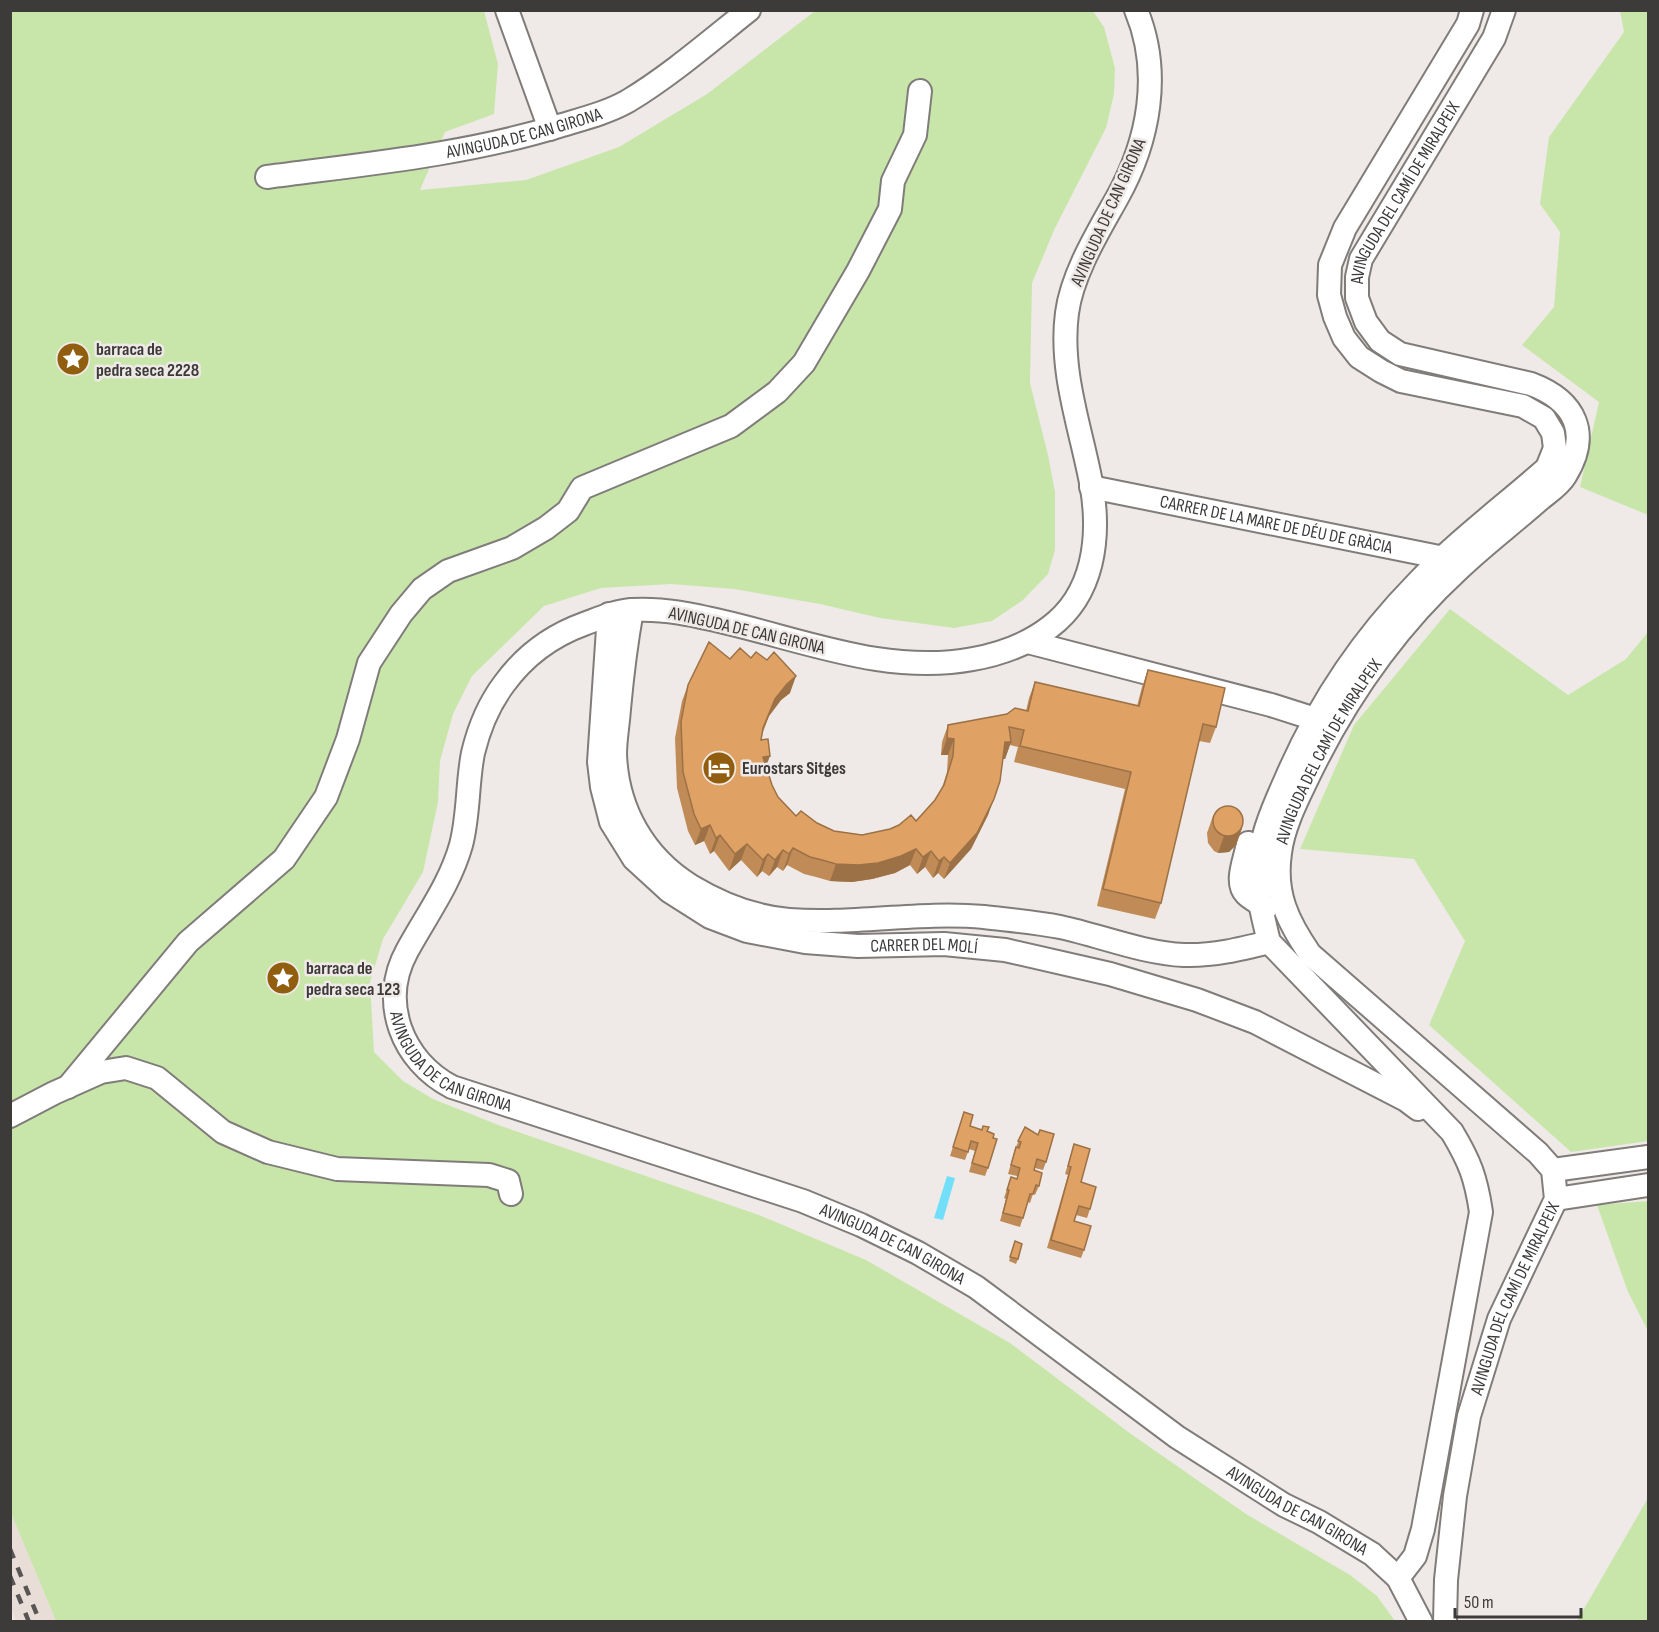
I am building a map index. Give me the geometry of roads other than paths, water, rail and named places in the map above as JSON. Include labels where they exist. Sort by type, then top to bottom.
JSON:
[{"type":"street","points":[[507,10],[549,129]]},
{"type":"street","name":"AVINGUDA DE CAN GIRONA","points":[[267,177],[415,158],[509,141],[609,110],[679,66],[749,10]]},
{"type":"street","name":"AVINGUDA DE CAN GIRONA","points":[[1136,10],[1146,46],[1150,75],[1149,108],[1143,140],[1121,192],[1083,262],[1067,309],[1065,358],[1095,516],[1095,536],[1086,579],[1077,598],[1064,615],[1028,642],[983,658],[935,665],[866,658],[690,614],[632,610],[609,614],[548,640],[519,664],[484,716],[473,753],[464,830],[455,862],[443,890],[404,956],[399,971],[396,1012],[405,1041],[412,1053],[428,1072],[452,1087],[803,1201],[861,1225],[918,1253],[976,1287],[1177,1437],[1284,1505],[1319,1522],[1372,1554],[1398,1578]]},
{"type":"street","name":"AVINGUDA DEL CAMÍ DE MIRALPEIX","points":[[1445,1622],[1446,1580],[1455,1496],[1469,1416],[1499,1319],[1556,1199],[1553,1170],[1538,1153],[1310,954],[1291,927],[1283,906],[1280,887],[1280,853],[1300,793],[1325,744],[1363,681],[1451,563],[1547,468],[1555,448],[1553,433],[1544,418],[1523,406],[1401,381],[1359,357],[1344,338],[1329,295],[1330,266],[1345,228],[1468,24],[1472,10]]},
{"type":"street","name":"AVINGUDA DEL CAMÍ DE MIRALPEIX","points":[[1398,1578],[1415,1556],[1423,1529],[1481,1212],[1477,1183],[1467,1158],[1452,1132],[1269,942],[1260,903],[1259,861],[1268,822],[1292,764],[1307,716],[1417,583],[1451,563],[1564,478],[1578,443],[1571,412],[1562,401],[1548,391],[1531,384],[1400,354],[1380,341],[1366,322],[1357,298],[1357,278],[1361,259],[1494,38],[1504,10]]},
{"type":"street","points":[[68,1087],[188,942],[284,859],[327,797],[348,739],[369,663],[422,589],[448,571],[512,548],[546,528],[568,510],[582,488],[731,426],[777,392],[804,363],[858,271],[890,210],[893,181],[915,135],[921,91]]},
{"type":"street","name":"CARRER DE LA MARE DE DÉU DE GRÀCIA","points":[[1091,487],[1451,563]]},
{"type":"street","name":"CARRER DEL MOLÍ","points":[[632,610],[623,661],[615,753],[618,787],[626,812],[644,843],[675,874],[705,894],[734,908],[789,920],[971,916],[1060,927],[1158,953],[1213,954],[1269,942]]},
{"type":"street","name":"CARRER DEL MOLÍ","points":[[609,614],[599,762],[602,787],[611,822],[634,859],[669,891],[710,917],[747,931],[805,942],[858,946],[944,944],[1005,950],[1110,974],[1197,1000],[1256,1022],[1406,1100],[1452,1132]]},
{"type":"street","points":[[1028,642],[1307,716],[1265,790],[1251,832],[1240,882],[1248,896],[1291,927]]},
{"type":"street","points":[[10,1116],[101,1072],[126,1068],[157,1078],[223,1132],[268,1152],[338,1170],[489,1175],[508,1181],[511,1194]]},
{"type":"street","points":[[1553,1170],[1648,1157]]},
{"type":"street","points":[[1556,1199],[1648,1185]]},
{"type":"street","points":[[1398,1578],[1419,1620]]},
{"type":"water","points":[[947,1176],[955,1178],[943,1220],[934,1218]]},
{"type":"railway","points":[[10,1549],[40,1622]]},
{"type":"railway","points":[[10,1576],[29,1622]]},
{"type":"place","name":"barraca de pedra seca 2228","points":[[73,359]]},
{"type":"place","name":"Eurostars Sitges","points":[[719,768]]},
{"type":"place","name":"barraca de pedra seca 123","points":[[283,978]]}]
